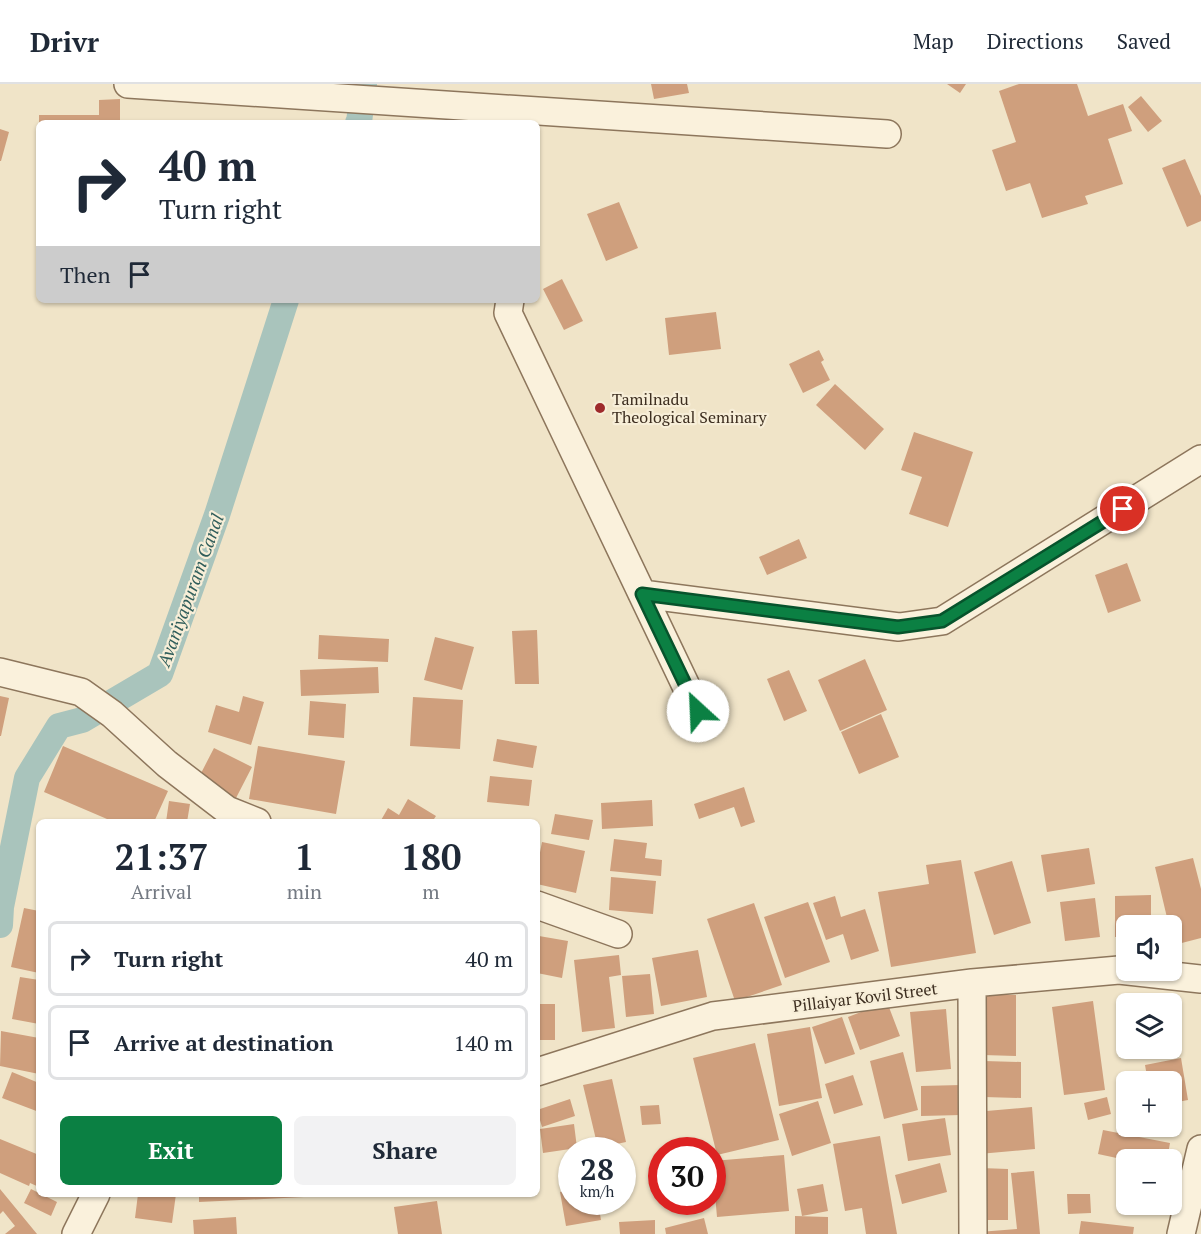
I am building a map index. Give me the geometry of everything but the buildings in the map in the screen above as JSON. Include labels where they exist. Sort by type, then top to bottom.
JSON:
[{"type":"street","points":[[128,84],[337,98],[384,93],[538,119],[887,134]]},
{"type":"street","points":[[510,303],[508,313],[698,711]]},
{"type":"street","points":[[642,594],[898,627],[942,621],[1201,459]]},
{"type":"street","points":[[0,672],[81,692],[112,714],[225,816],[241,819]]},
{"type":"street","points":[[540,906],[618,934]]},
{"type":"street","name":"Pillaiyar Kovil Street","points":[[540,1071],[713,1016],[972,983],[1119,970],[1201,979]]},
{"type":"street","points":[[972,983],[973,1234]]},
{"type":"street","points":[[1181,1234],[1201,1149]]},
{"type":"street","points":[[76,1234],[94,1197]]},
{"type":"waterway","name":"Avaniyapuram Canal","points":[[359,120],[364,84]]},
{"type":"waterway","name":"Avaniyapuram Canal","points":[[0,925],[1,907],[27,778],[59,726],[82,720],[160,674],[217,515],[285,303]]},
{"type":"place","name":"Tamilnadu Theological Seminary","points":[[600,408]]},
{"type":"route","points":[[698,711],[642,594],[898,627],[942,621],[1123,509]]}]
